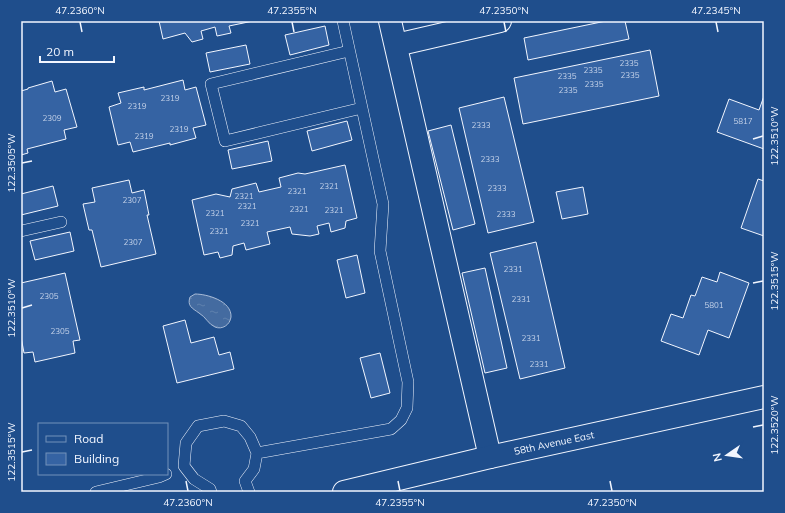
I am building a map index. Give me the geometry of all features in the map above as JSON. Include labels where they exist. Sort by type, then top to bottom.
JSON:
[{"type":"street","points":[[390,21],[490,457]]},
{"type":"street","points":[[396,45],[500,21]]},
{"type":"street","name":"58th Avenue East","points":[[344,492],[490,457],[764,396]]},
{"type":"lane","points":[[257,453],[391,429],[402,420],[407,408],[408,382],[380,251],[384,204],[343,21]]},
{"type":"lane","points":[[349,51],[211,84],[225,141],[362,108]]},
{"type":"lane","points":[[21,231],[61,222]]},
{"type":"lane","points":[[211,492],[210,489],[194,479],[184,466],[186,443],[198,426],[224,421],[241,426],[250,437],[257,453],[254,469],[245,481],[249,492]]},
{"type":"lane","points":[[168,474],[184,466]]},
{"type":"lane","points":[[96,492],[165,475]]},
{"type":"water","points":[[195,294],[206,295],[223,303],[230,311],[231,317],[229,322],[220,328],[211,324],[190,305],[190,297]]},
{"type":"building","points":[[159,21],[253,21],[229,26],[231,33],[217,36],[215,27],[201,31],[203,39],[192,42],[185,33],[163,39]]},
{"type":"building","points":[[606,21],[625,21],[629,39],[528,60],[524,38]]},
{"type":"building","points":[[325,26],[329,45],[290,55],[285,35]]},
{"type":"building","points":[[246,45],[250,64],[210,72],[206,53]]},
{"type":"building","points":[[650,50],[659,96],[523,124],[514,78]]},
{"type":"building","points":[[183,80],[185,90],[196,87],[206,125],[193,128],[196,138],[133,152],[130,142],[118,145],[109,107],[121,103],[118,93],[144,87],[144,90]]},
{"type":"building","points":[[52,81],[55,92],[66,89],[77,127],[64,130],[66,139],[27,149],[28,153],[21,155],[21,91]]},
{"type":"building","points":[[764,96],[764,149],[717,132],[729,99],[759,110]]},
{"type":"building","points":[[504,97],[534,222],[488,233],[459,108]]},
{"type":"building","points":[[347,121],[352,140],[312,151],[307,131]]},
{"type":"building","points":[[451,125],[475,224],[453,230],[428,131]]},
{"type":"building","points":[[268,141],[272,161],[232,169],[228,150]]},
{"type":"building","points":[[345,165],[357,218],[346,221],[345,228],[331,232],[329,223],[317,226],[319,234],[310,236],[292,234],[290,227],[267,232],[270,244],[246,250],[244,243],[233,246],[232,255],[220,258],[218,252],[204,255],[192,200],[216,194],[230,197],[232,189],[256,183],[259,192],[281,187],[279,178],[298,173],[305,174]]},
{"type":"building","points":[[758,179],[764,181],[764,236],[741,228]]},
{"type":"building","points":[[129,180],[132,193],[144,190],[149,215],[147,215],[156,254],[101,267],[92,230],[89,230],[83,204],[95,202],[92,188]]},
{"type":"building","points":[[53,186],[58,206],[21,215],[21,194]]},
{"type":"building","points":[[583,187],[588,214],[562,219],[556,192]]},
{"type":"building","points":[[70,232],[74,251],[35,260],[30,241]]},
{"type":"building","points":[[536,242],[565,368],[520,379],[490,253]]},
{"type":"building","points":[[357,255],[365,293],[346,298],[337,260]]},
{"type":"building","points":[[485,268],[507,368],[485,373],[462,273]]},
{"type":"building","points":[[720,272],[749,283],[729,338],[708,330],[699,355],[661,341],[671,314],[683,318],[691,295],[695,296],[702,277],[717,282]]},
{"type":"building","points":[[65,273],[80,340],[73,341],[75,353],[35,362],[33,352],[24,353],[21,337],[21,283]]},
{"type":"building","points":[[185,320],[191,343],[214,337],[219,355],[230,352],[234,369],[177,383],[163,326]]},
{"type":"building","points":[[380,353],[390,393],[371,398],[360,358]]}]
